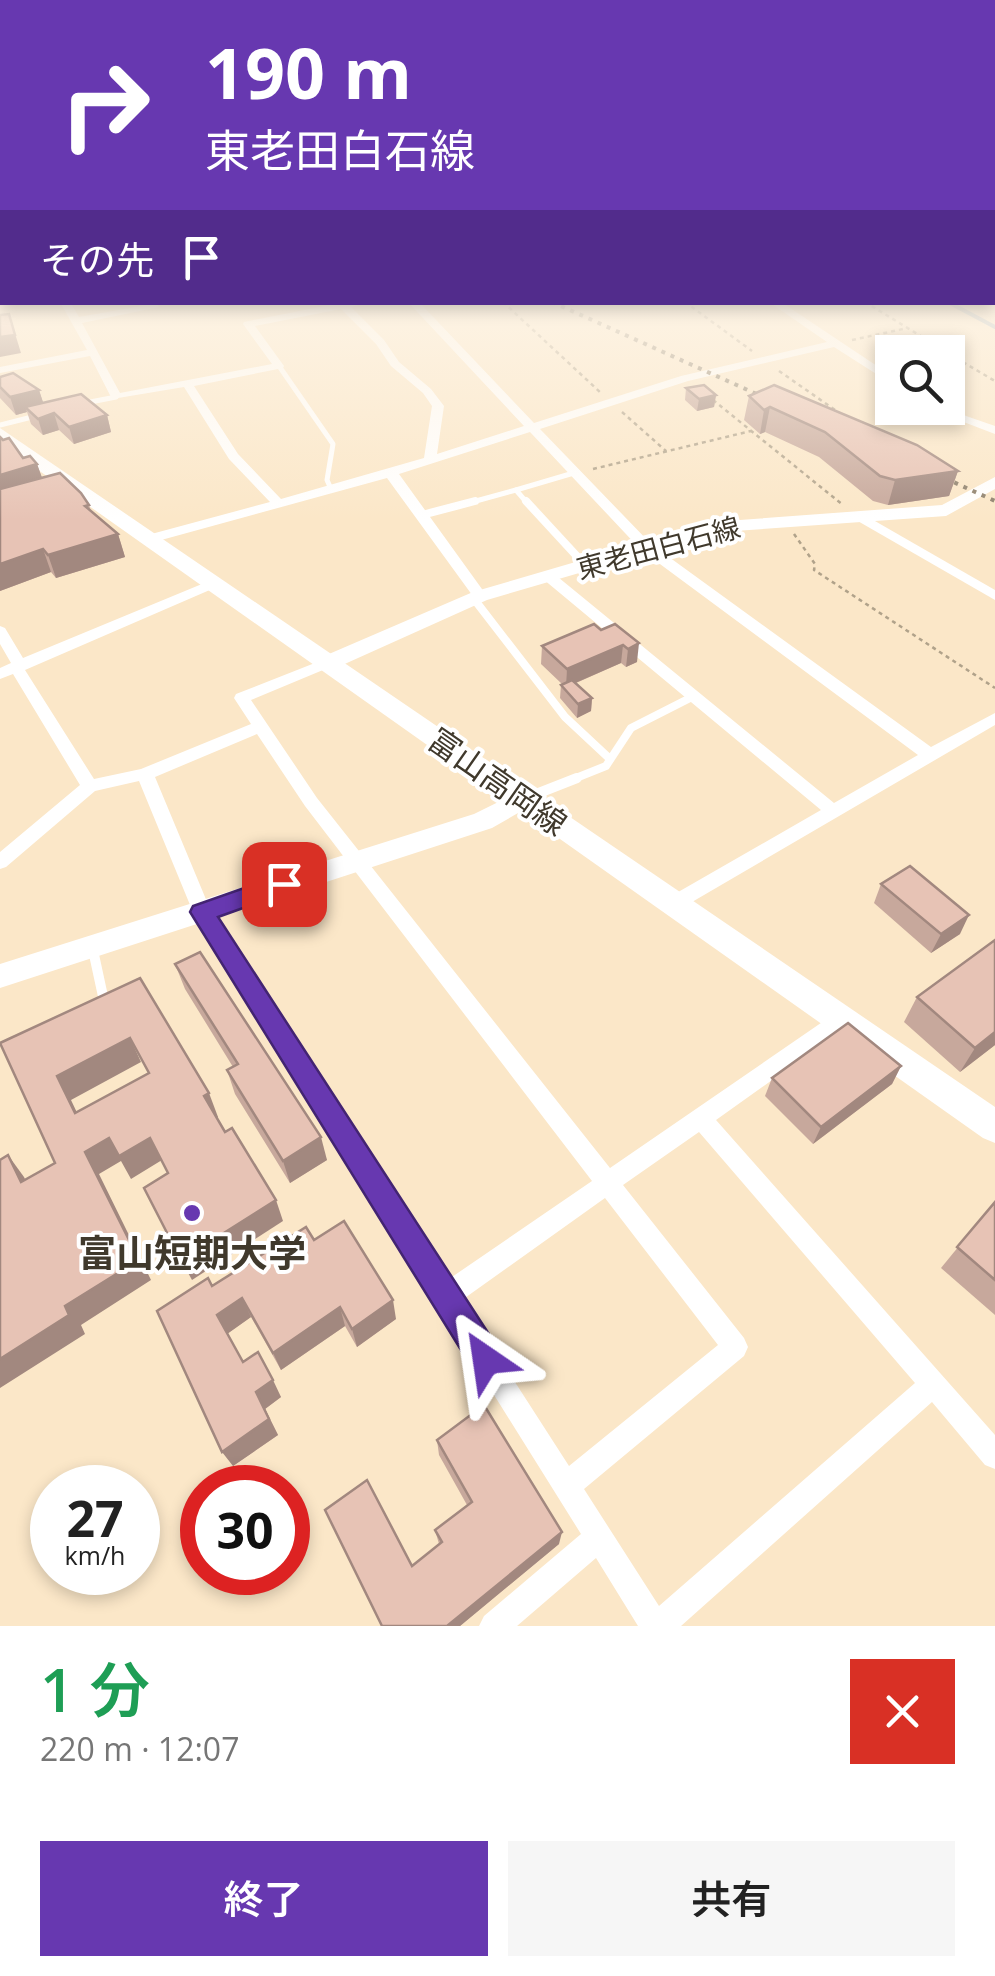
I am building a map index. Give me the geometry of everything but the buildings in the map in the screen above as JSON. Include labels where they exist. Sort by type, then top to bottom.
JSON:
[{"type":"main road","name":"富山高岡線","points":[[0,434],[995,1127]]},
{"type":"main road","name":"東老田白石線","points":[[330,662],[477,598],[718,526],[946,510],[995,482]]},
{"type":"main road","points":[[0,976],[483,821],[523,799]]},
{"type":"street","points":[[101,369],[116,397],[264,369]]},
{"type":"street","points":[[399,369],[438,406],[430,458]]},
{"type":"street","points":[[478,369],[646,547],[930,755]]},
{"type":"street","points":[[150,539],[331,489],[610,400],[724,369]]},
{"type":"street","points":[[188,384],[233,456],[278,503]]},
{"type":"street","points":[[965,419],[995,430]]},
{"type":"street","points":[[393,470],[393,478],[477,598]]},
{"type":"street","points":[[49,493],[73,486]]},
{"type":"street","points":[[861,516],[995,596]]},
{"type":"street","points":[[548,576],[833,811]]},
{"type":"street","points":[[12,669],[214,583]]},
{"type":"street","points":[[0,631],[12,669],[90,786]]},
{"type":"street","points":[[330,662],[242,698],[355,859],[735,1348],[566,1486]]},
{"type":"street","points":[[673,904],[995,718]]},
{"type":"street","points":[[0,862],[90,786],[145,774],[259,727]]},
{"type":"street","points":[[145,774],[202,912],[657,1626],[933,1384]]},
{"type":"street","points":[[446,1296],[840,1020]]},
{"type":"street","points":[[701,1118],[995,1455]]},
{"type":"street","points":[[494,1626],[599,1537]]},
{"type":"lane","points":[[280,369],[333,444],[327,480],[331,489]]},
{"type":"lane","points":[[74,406],[116,397]]},
{"type":"lane","points":[[0,425],[53,412]]},
{"type":"lane","points":[[422,515],[577,472]]},
{"type":"lane","points":[[516,490],[585,565]]},
{"type":"lane","points":[[477,598],[566,717],[610,759]]},
{"type":"lane","points":[[523,799],[606,766],[631,728],[694,696]]},
{"type":"lane","points":[[88,1008],[106,1000],[92,947]]},
{"type":"path","points":[[576,369],[666,451]]},
{"type":"path","points":[[973,369],[995,382]]},
{"type":"path","points":[[685,378],[861,516]]},
{"type":"path","points":[[577,472],[751,431]]},
{"type":"path","points":[[784,520],[815,564],[814,570],[995,688]]},
{"type":"railway","points":[[701,369],[781,405]]},
{"type":"railway","points":[[927,470],[995,501]]},
{"type":"place","name":"富山短期大学","points":[[192,1213]]},
{"type":"route","points":[[284,884],[202,912],[486,1360]]}]
